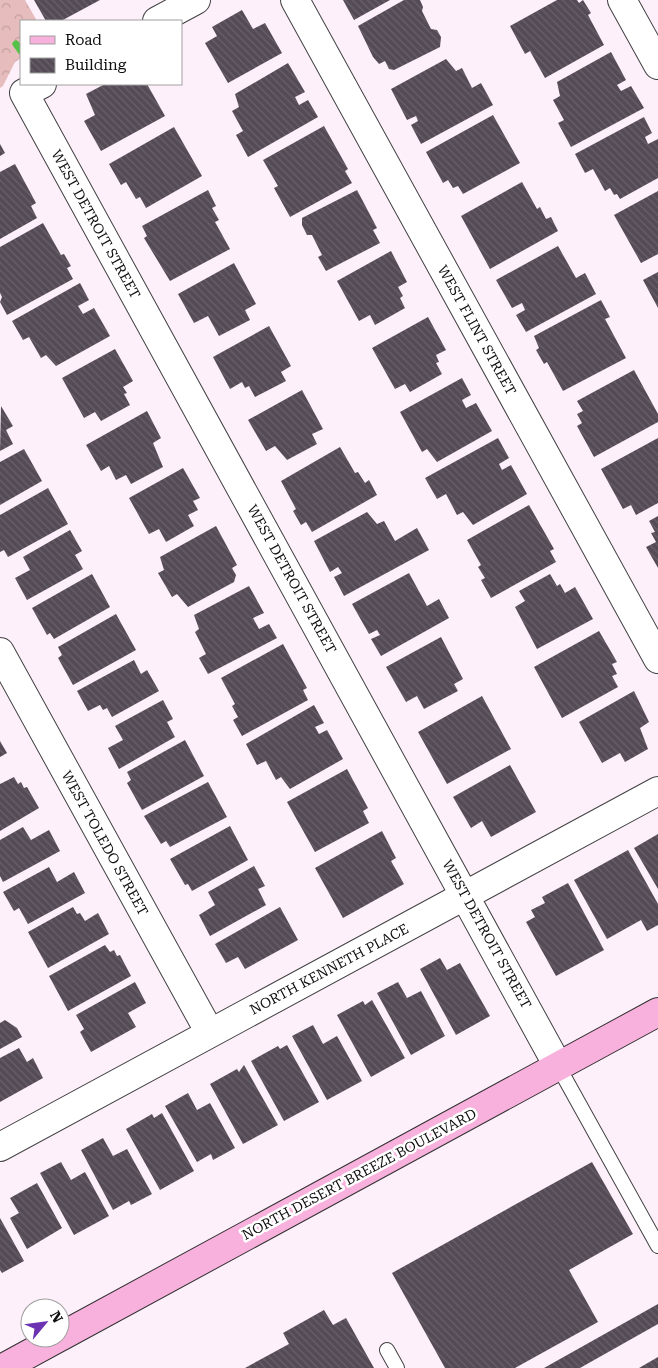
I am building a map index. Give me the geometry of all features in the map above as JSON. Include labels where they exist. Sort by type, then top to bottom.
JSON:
[{"type":"street","points":[[159,20],[196,0]]},
{"type":"street","name":"WEST FLINT STREET","points":[[295,0],[658,659]]},
{"type":"street","points":[[622,0],[658,65]]},
{"type":"street","name":"WEST DETROIT STREET","points":[[33,88],[558,1066]]},
{"type":"street","name":"WEST TOLEDO STREET","points":[[0,652],[210,1033]]},
{"type":"street","name":"NORTH KENNETH PLACE","points":[[0,1147],[658,791]]},
{"type":"street","name":"NORTH DESERT BREEZE BOULEVARD","points":[[70,1331],[658,1012]]},
{"type":"street","name":"NORTH DESERT BREEZE BOULEVARD","points":[[3,1368],[39,1348]]},
{"type":"lane","points":[[558,1066],[658,1246]]},
{"type":"lane","points":[[387,1350],[397,1368]]},
{"type":"green space","points":[[0,0],[25,0],[36,20],[20,20],[20,59],[15,62],[3,86],[0,88]]},
{"type":"building","points":[[34,0],[100,0],[63,20],[45,20]]},
{"type":"building","points":[[343,0],[390,0],[354,20]]},
{"type":"building","points":[[404,0],[420,0],[423,7],[422,11],[431,29],[437,30],[441,37],[440,47],[394,70],[389,69],[385,61],[379,64],[373,57],[358,26]]},
{"type":"building","points":[[557,0],[577,0],[579,3],[583,0],[591,13],[588,15],[604,45],[545,78],[530,51],[525,54],[510,26]]},
{"type":"building","points":[[242,10],[253,29],[265,23],[282,53],[228,83],[205,43],[217,36],[212,27]]},
{"type":"building","points":[[611,52],[626,80],[617,85],[621,91],[631,86],[644,108],[571,147],[558,123],[564,120],[553,100],[560,96],[557,82]]},
{"type":"building","points":[[446,59],[456,71],[462,68],[472,88],[481,83],[493,105],[421,144],[411,125],[418,121],[416,116],[407,120],[391,89]]},
{"type":"building","points":[[288,63],[305,92],[295,97],[299,105],[308,100],[318,117],[248,157],[236,135],[243,131],[232,111],[239,107],[235,94]]},
{"type":"building","points":[[103,85],[148,85],[165,116],[101,151],[84,121],[95,115],[86,94]]},
{"type":"building","points":[[493,115],[520,163],[463,194],[458,186],[453,188],[448,180],[443,183],[426,152]]},
{"type":"building","points":[[644,117],[652,133],[645,137],[648,144],[658,139],[658,178],[620,199],[617,194],[614,195],[610,188],[605,191],[593,169],[585,173],[575,154]]},
{"type":"building","points":[[324,126],[348,169],[345,171],[352,183],[290,217],[274,188],[278,186],[263,160]]},
{"type":"building","points":[[174,127],[202,176],[146,208],[140,197],[136,199],[126,182],[121,185],[109,164]]},
{"type":"building","points":[[0,144],[5,153],[0,156]]},
{"type":"building","points":[[15,164],[36,203],[31,206],[37,218],[0,239],[0,172]]},
{"type":"building","points":[[522,182],[537,209],[540,207],[546,219],[551,217],[558,231],[490,269],[461,216]]},
{"type":"building","points":[[208,190],[216,206],[212,208],[219,220],[215,222],[230,249],[170,281],[144,238],[147,236],[142,226]]},
{"type":"building","points":[[357,190],[377,228],[373,230],[380,243],[326,271],[318,257],[322,255],[312,235],[307,235],[302,225],[302,218]]},
{"type":"building","points":[[658,191],[658,254],[641,263],[614,215]]},
{"type":"building","points":[[43,223],[61,255],[64,254],[71,266],[67,268],[73,279],[7,315],[0,302],[2,297],[0,293],[0,247]]},
{"type":"building","points":[[558,246],[576,278],[585,273],[596,294],[526,332],[516,315],[525,310],[522,303],[512,308],[496,280]]},
{"type":"building","points":[[391,251],[407,282],[398,287],[403,296],[400,298],[405,308],[375,325],[370,315],[359,321],[337,281]]},
{"type":"building","points":[[234,263],[256,304],[245,310],[250,320],[219,336],[208,316],[194,323],[178,294]]},
{"type":"building","points":[[658,272],[658,308],[643,280]]},
{"type":"building","points":[[80,283],[89,300],[78,306],[83,314],[94,308],[110,336],[56,366],[46,355],[41,358],[29,337],[23,340],[12,321]]},
{"type":"building","points":[[601,300],[610,317],[605,319],[626,358],[563,391],[547,362],[544,364],[536,350],[539,348],[534,336]]},
{"type":"building","points":[[428,317],[446,350],[436,355],[439,362],[436,363],[442,374],[410,392],[405,384],[395,389],[372,348]]},
{"type":"building","points":[[269,326],[291,366],[281,372],[286,381],[255,397],[249,386],[245,388],[242,382],[230,389],[213,357]]},
{"type":"building","points":[[115,349],[133,381],[123,387],[127,393],[124,394],[130,405],[101,421],[95,412],[84,418],[62,378]]},
{"type":"building","points":[[634,370],[658,414],[658,422],[594,457],[577,426],[582,423],[577,414],[583,411],[577,401]]},
{"type":"building","points":[[462,378],[471,395],[462,400],[466,408],[476,403],[492,431],[437,462],[427,449],[422,452],[400,412]]},
{"type":"building","points":[[302,390],[323,429],[312,434],[317,444],[287,460],[275,446],[266,451],[248,420]]},
{"type":"building","points":[[1,406],[13,426],[6,430],[13,444],[0,451]]},
{"type":"building","points":[[147,411],[161,438],[153,443],[163,467],[131,484],[126,475],[116,480],[109,466],[101,471],[86,445]]},
{"type":"building","points":[[498,438],[509,458],[499,464],[502,470],[511,465],[527,494],[473,525],[463,512],[457,515],[446,494],[437,499],[425,478]]},
{"type":"building","points":[[658,438],[658,503],[636,515],[631,505],[623,509],[601,469]]},
{"type":"building","points":[[340,447],[355,473],[358,472],[365,483],[369,480],[377,495],[312,532],[306,522],[301,525],[293,511],[296,509],[281,481]]},
{"type":"building","points":[[24,449],[42,481],[0,505],[0,462]]},
{"type":"building","points":[[183,468],[200,498],[193,501],[198,510],[188,515],[194,526],[166,542],[159,529],[149,534],[129,498]]},
{"type":"building","points":[[48,488],[68,524],[8,557],[4,550],[0,552],[0,515]]},
{"type":"building","points":[[529,505],[554,549],[550,551],[556,562],[491,598],[481,580],[485,578],[478,567],[481,565],[467,540]]},
{"type":"building","points":[[367,512],[377,524],[384,521],[395,541],[417,528],[429,550],[344,596],[334,577],[342,573],[338,567],[330,572],[314,541]]},
{"type":"building","points":[[658,516],[658,568],[646,547],[656,542],[651,533],[655,532],[649,521]]},
{"type":"building","points":[[216,526],[237,565],[232,568],[236,575],[234,582],[188,607],[177,594],[172,597],[158,573],[164,570],[160,557]]},
{"type":"building","points":[[70,530],[82,551],[75,555],[83,569],[27,600],[15,578],[30,570],[23,557]]},
{"type":"building","points":[[409,573],[427,606],[439,599],[449,618],[381,656],[371,639],[380,635],[377,630],[369,634],[352,604]]},
{"type":"building","points":[[92,574],[110,607],[54,639],[50,633],[47,635],[32,608]]},
{"type":"building","points":[[550,574],[557,586],[560,584],[565,593],[575,587],[593,619],[537,649],[515,607],[525,601],[519,591]]},
{"type":"building","points":[[249,586],[264,613],[253,618],[259,629],[269,624],[277,638],[208,674],[199,658],[206,654],[195,632],[199,629],[194,615]]},
{"type":"building","points":[[116,614],[136,650],[73,685],[58,658],[62,655],[58,647]]},
{"type":"building","points":[[599,631],[617,662],[612,664],[617,674],[612,676],[618,687],[562,718],[534,667]]},
{"type":"building","points":[[441,637],[463,679],[454,684],[458,691],[424,709],[417,696],[406,702],[386,667]]},
{"type":"building","points":[[283,644],[307,688],[303,690],[308,700],[242,736],[233,720],[238,717],[232,706],[235,704],[221,678]]},
{"type":"building","points":[[134,660],[141,674],[147,670],[159,691],[112,717],[107,708],[103,710],[100,705],[88,711],[77,691]]},
{"type":"building","points":[[634,691],[649,722],[640,728],[648,749],[625,762],[620,753],[602,763],[579,722]]},
{"type":"building","points":[[482,696],[511,749],[447,784],[418,732]]},
{"type":"building","points":[[163,700],[173,719],[167,722],[175,737],[119,769],[108,748],[123,740],[115,726]]},
{"type":"building","points":[[314,705],[324,723],[315,727],[319,734],[327,730],[343,759],[290,789],[281,777],[276,780],[266,761],[257,765],[246,744]]},
{"type":"building","points":[[185,740],[204,776],[142,810],[127,783],[131,780],[127,772]]},
{"type":"building","points":[[0,741],[7,753],[0,757]]},
{"type":"building","points":[[510,765],[536,812],[491,837],[482,821],[471,828],[453,797]]},
{"type":"building","points":[[347,769],[368,808],[363,811],[369,823],[315,852],[287,802]]},
{"type":"building","points":[[14,777],[18,784],[21,782],[24,788],[27,787],[39,808],[0,831],[0,784]]},
{"type":"building","points":[[208,782],[227,817],[170,847],[166,841],[161,844],[144,816]]},
{"type":"building","points":[[230,826],[248,860],[192,891],[188,884],[185,885],[170,859]]},
{"type":"building","points":[[23,827],[31,840],[49,830],[60,851],[3,882],[0,876],[0,840]]},
{"type":"building","points":[[382,831],[396,858],[391,861],[404,884],[343,918],[315,868]]},
{"type":"building","points":[[658,834],[658,889],[634,848]]},
{"type":"building","points":[[628,850],[658,904],[658,925],[647,931],[641,920],[607,939],[574,880]]},
{"type":"building","points":[[254,866],[265,886],[258,889],[266,905],[210,936],[199,915],[215,905],[208,892]]},
{"type":"building","points":[[49,867],[57,882],[74,872],[85,893],[28,924],[19,908],[14,911],[3,892]]},
{"type":"building","points":[[568,883],[604,950],[556,976],[526,922],[535,917],[531,910],[545,903],[542,897]]},
{"type":"building","points":[[73,907],[77,914],[80,913],[85,921],[98,913],[109,934],[48,968],[28,932]]},
{"type":"building","points":[[280,907],[298,940],[245,969],[238,957],[226,963],[215,944]]},
{"type":"building","points":[[105,945],[110,952],[114,950],[117,956],[120,955],[131,976],[68,1011],[49,976]]},
{"type":"building","points":[[440,958],[447,970],[460,963],[490,1016],[456,1035],[420,969]]},
{"type":"building","points":[[135,982],[146,1003],[128,1013],[136,1027],[91,1052],[80,1032],[84,1029],[76,1015]]},
{"type":"building","points":[[398,982],[407,998],[421,991],[445,1036],[411,1055],[377,993]]},
{"type":"building","points":[[372,1000],[405,1058],[371,1077],[337,1015],[363,1001],[365,1005]]},
{"type":"building","points":[[5,1020],[17,1028],[22,1037],[0,1049],[0,1023]]},
{"type":"building","points":[[313,1025],[323,1044],[337,1036],[362,1081],[327,1100],[292,1036]]},
{"type":"building","points":[[287,1045],[319,1102],[284,1121],[251,1061],[278,1046],[280,1049]]},
{"type":"building","points":[[19,1048],[27,1062],[33,1058],[43,1078],[0,1102],[0,1058]]},
{"type":"building","points":[[244,1065],[278,1125],[243,1144],[210,1084],[237,1069],[239,1072]]},
{"type":"building","points":[[188,1093],[197,1110],[210,1103],[235,1148],[213,1160],[211,1154],[197,1162],[165,1106]]},
{"type":"building","points":[[162,1113],[194,1171],[160,1190],[126,1129],[152,1114],[154,1118]]},
{"type":"building","points":[[103,1138],[113,1156],[127,1149],[152,1194],[131,1205],[129,1201],[113,1210],[81,1150]]},
{"type":"building","points":[[61,1162],[71,1180],[85,1172],[109,1216],[74,1235],[40,1173]]},
{"type":"building","points":[[592,1162],[633,1234],[569,1270],[598,1322],[515,1368],[445,1368],[392,1273]]},
{"type":"building","points":[[37,1183],[62,1228],[27,1249],[10,1218],[19,1213],[10,1198]]},
{"type":"building","points":[[0,1218],[24,1261],[2,1273],[0,1270]]},
{"type":"building","points":[[658,1304],[658,1324],[580,1368],[544,1368]]},
{"type":"building","points":[[324,1310],[333,1325],[346,1318],[374,1368],[245,1368],[289,1344],[283,1333]]},
{"type":"building","points":[[658,1357],[658,1368],[639,1368]]},
{"type":"waterway","points":[[16,44],[20,50]]}]
